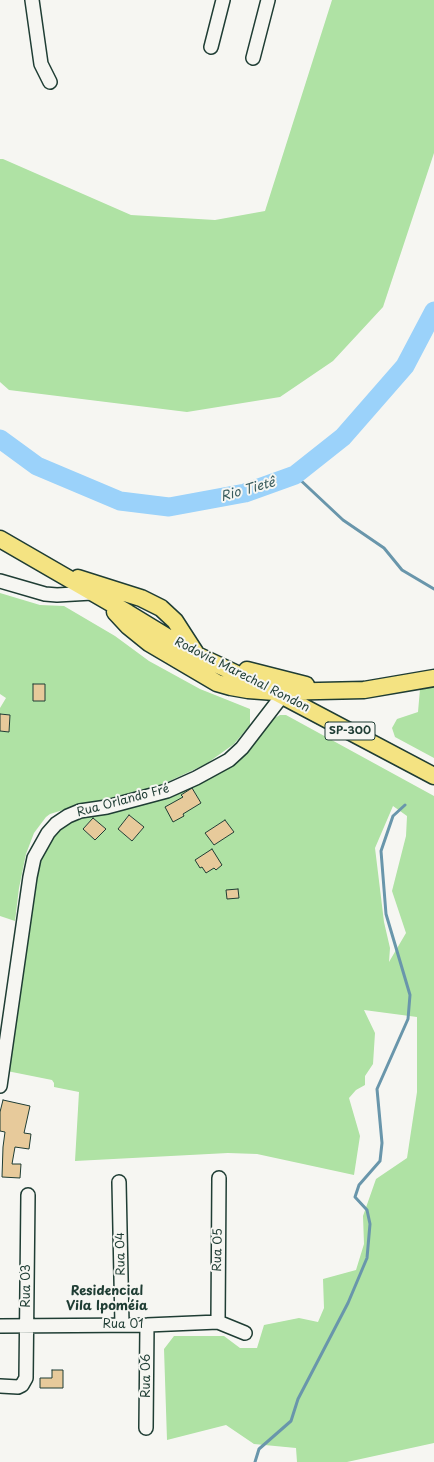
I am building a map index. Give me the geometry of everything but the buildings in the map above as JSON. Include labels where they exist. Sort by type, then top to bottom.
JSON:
[{"type":"main road","name":"Rodovia Marechal Rondon","points":[[0,539],[106,601],[128,619],[197,655],[279,694],[431,774]]},
{"type":"main road","points":[[54,570],[141,598],[161,608],[175,621],[197,655]]},
{"type":"main road","points":[[141,598],[134,600],[131,603],[128,619],[149,642],[217,683],[248,690],[279,694],[364,690],[429,679]]},
{"type":"main road","points":[[214,663],[329,691]]},
{"type":"street","points":[[32,0],[41,64],[50,82]]},
{"type":"street","points":[[211,47],[224,0]]},
{"type":"street","points":[[253,58],[268,0]]},
{"type":"street","points":[[0,581],[45,594],[57,595],[92,593]]},
{"type":"street","name":"Rua Orlando Fré","points":[[0,1086],[30,877],[34,858],[48,833],[56,824],[68,816],[80,811],[106,807],[167,791],[196,778],[229,760],[242,748],[279,694]]},
{"type":"street","name":"Rua 05","points":[[218,1322],[219,1178]]},
{"type":"street","name":"Rua 04","points":[[119,1182],[122,1325]]},
{"type":"street","name":"Rua 03","points":[[0,1386],[22,1385],[26,1378],[28,1195]]},
{"type":"street","name":"Rua 01","points":[[0,1326],[147,1325],[218,1322],[245,1333]]},
{"type":"street","name":"Rua 06","points":[[146,1428],[147,1325]]},
{"type":"green space","points":[[332,0],[434,0],[434,153],[383,307],[333,361],[280,397],[187,412],[9,390],[0,382],[0,159],[131,215],[215,220],[265,211]]},
{"type":"green space","points":[[0,593],[40,605],[64,606],[115,636],[149,661],[200,689],[250,709],[250,725],[234,744],[206,764],[161,785],[113,799],[76,806],[50,814],[46,817],[34,833],[26,854],[19,888],[15,921],[0,916],[0,731],[9,732],[10,715],[0,714],[0,708],[6,698],[0,694]],"holes":[[[33,684],[45,684],[45,700],[33,700]]]},
{"type":"green space","points":[[434,687],[434,758],[395,737],[392,728],[397,719],[418,712],[420,689]]},
{"type":"green space","points":[[280,715],[286,715],[434,796],[434,1443],[347,1462],[297,1462],[296,1448],[254,1444],[226,1425],[167,1440],[164,1349],[174,1336],[224,1336],[240,1348],[257,1348],[264,1325],[299,1318],[318,1322],[324,1308],[323,1279],[356,1270],[364,1244],[363,1216],[376,1179],[407,1158],[417,1092],[417,1017],[364,1010],[375,1033],[373,1064],[365,1076],[365,1085],[356,1090],[349,1098],[360,1136],[354,1175],[257,1154],[228,1153],[75,1161],[79,1092],[54,1087],[52,1080],[7,1071],[34,877],[43,847],[69,819],[170,794]],"holes":[[[192,788],[201,803],[190,809],[181,795]],[[393,806],[407,816],[406,836],[392,891],[406,933],[389,962],[390,948],[384,922],[375,848]],[[129,815],[144,827],[132,841],[118,829]],[[93,818],[106,829],[95,840],[83,829]],[[225,820],[234,832],[214,845],[205,833]]]},
{"type":"waterway","name":"Rio Tietê","points":[[0,439],[37,466],[120,501],[169,507],[245,493],[295,475],[343,437],[405,366],[434,311]]},
{"type":"waterway","points":[[295,475],[343,520],[384,548],[402,570],[434,589]]},
{"type":"waterway","points":[[255,1462],[259,1449],[291,1421],[298,1399],[348,1303],[367,1258],[370,1224],[367,1210],[355,1197],[359,1185],[380,1161],[382,1143],[377,1089],[408,1019],[410,995],[386,914],[381,851],[393,816],[405,805]]},
{"type":"district","name":"Residencial Vila Ipoméia","points":[[107,1298]]}]
